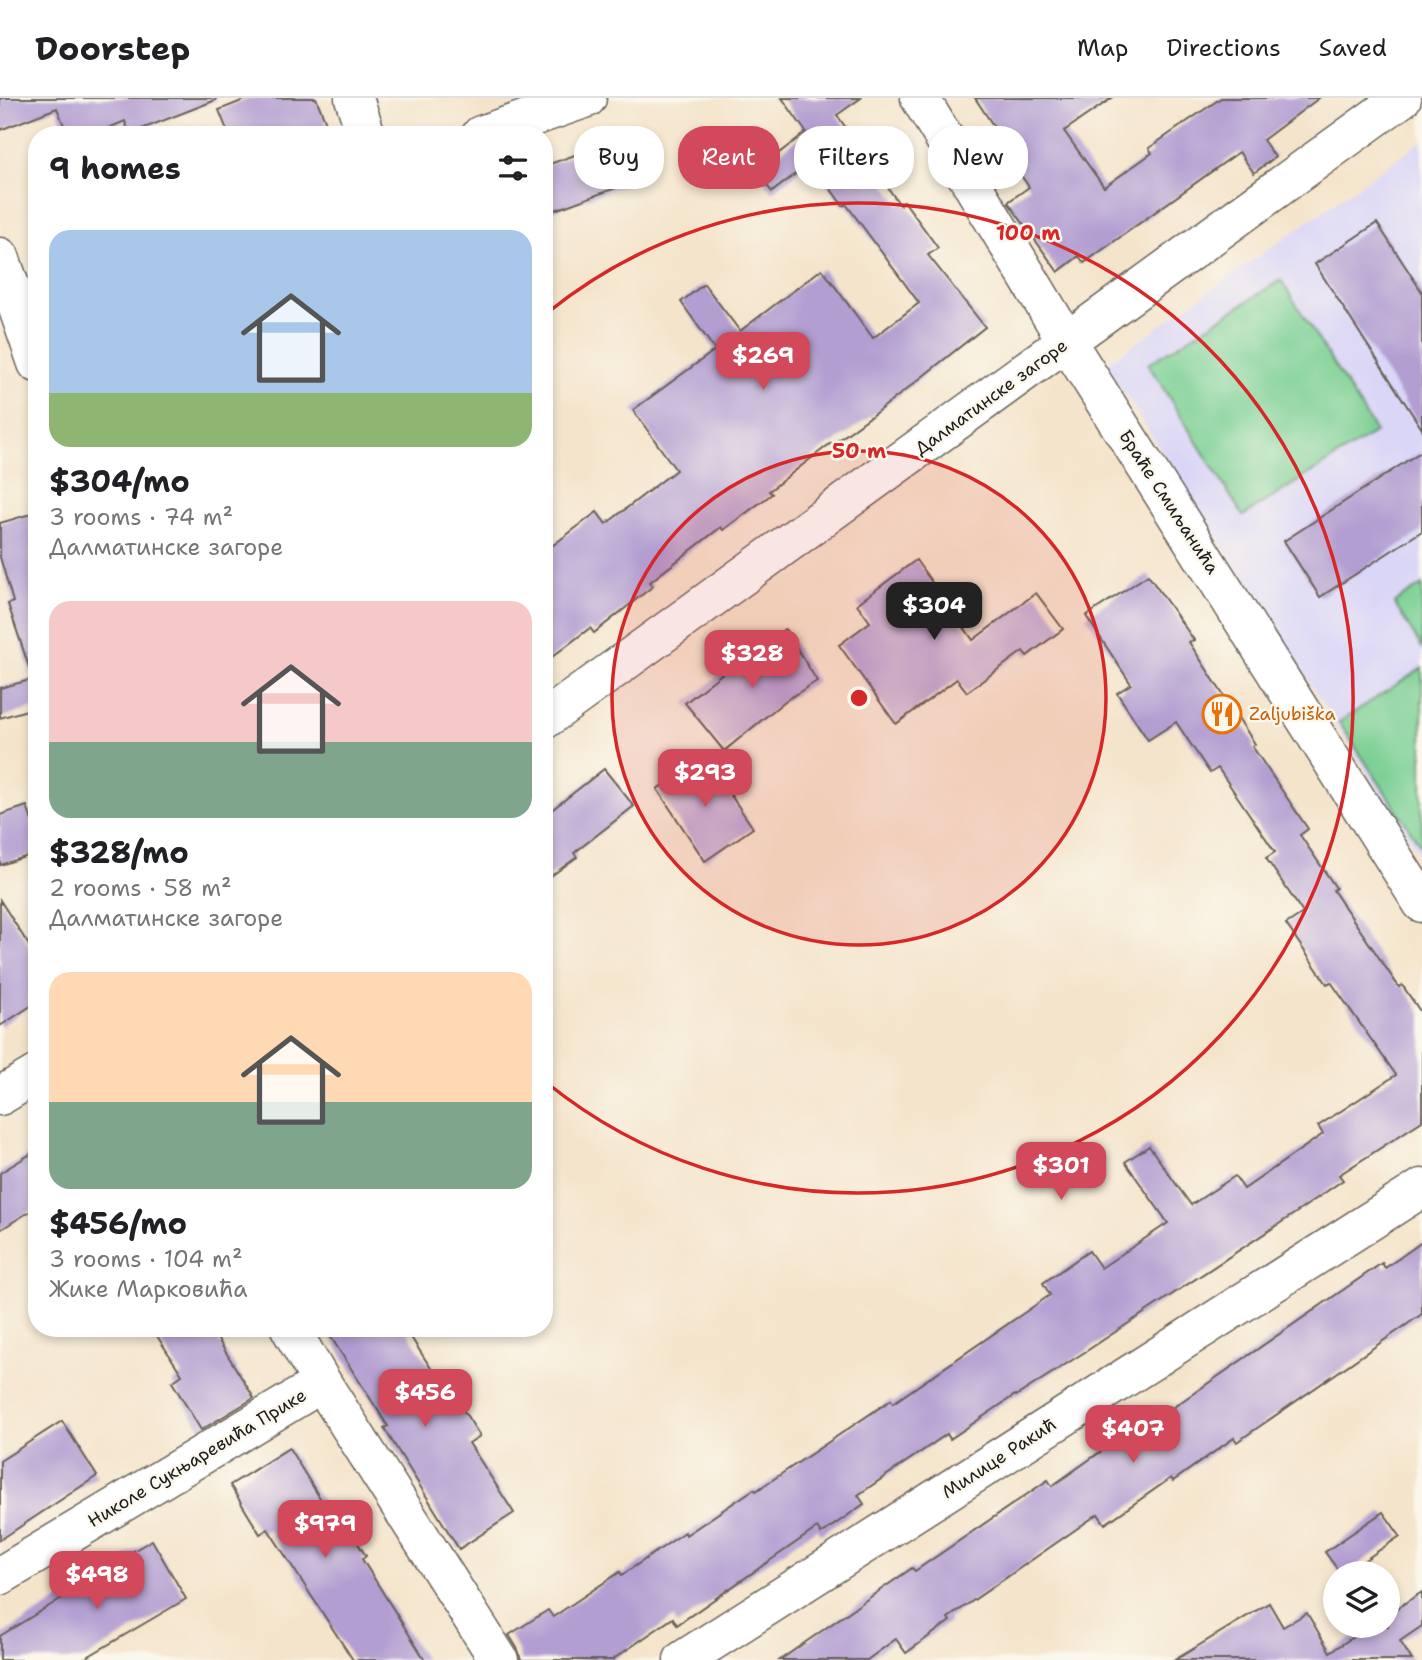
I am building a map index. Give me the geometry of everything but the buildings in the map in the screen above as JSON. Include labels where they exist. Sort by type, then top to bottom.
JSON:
[{"type":"street","points":[[354,98],[363,126]]},
{"type":"street","points":[[507,126],[587,98]]},
{"type":"street","name":"Браће Смиљанића","points":[[920,98],[1067,342],[1422,903]]},
{"type":"street","name":"Далматинске загоре","points":[[553,713],[1402,98]]},
{"type":"street","points":[[0,257],[17,295],[28,332]]},
{"type":"street","points":[[0,1096],[28,1079]]},
{"type":"street","name":"Милице Ракић","points":[[683,1660],[1422,1188]]},
{"type":"street","points":[[295,1337],[499,1660]]},
{"type":"street","name":"Николе Сукњаревића Прике","points":[[0,1576],[323,1383]]},
{"type":"shaded area","points":[[1422,141],[1422,859],[1106,364]]},
{"type":"green space","points":[[1281,280],[1376,432],[1243,516],[1148,364]]},
{"type":"green space","points":[[1422,585],[1422,648],[1394,603]]},
{"type":"green space","points":[[1422,668],[1422,848],[1339,722]]},
{"type":"place","name":"Zaljubiška","points":[[1222,714]]}]
